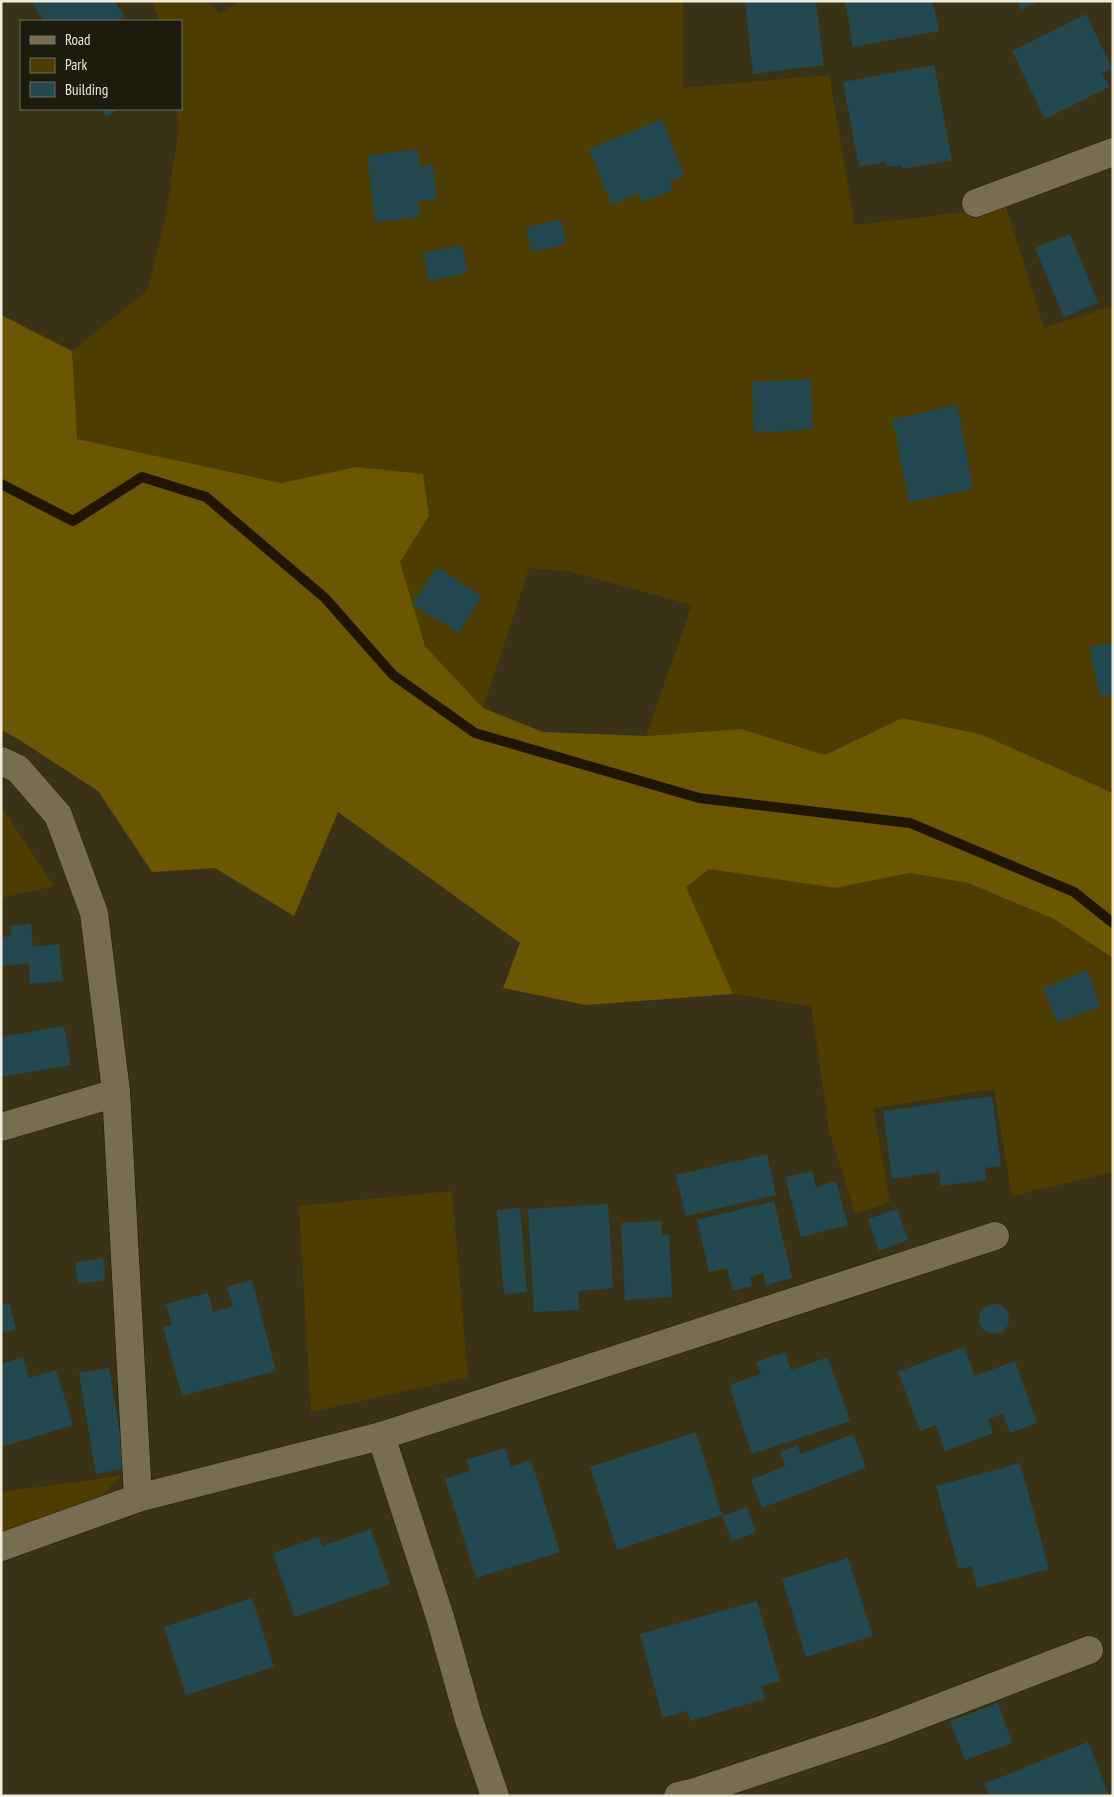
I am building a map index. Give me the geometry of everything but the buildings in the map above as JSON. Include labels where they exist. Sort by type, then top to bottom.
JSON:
[{"type":"street","points":[[976,203],[1113,152]]},
{"type":"street","points":[[1,761],[18,769],[58,815],[94,913],[116,1093],[138,1498]]},
{"type":"street","points":[[1,1127],[116,1093]]},
{"type":"street","points":[[2,1545],[138,1498],[381,1436],[994,1236]]},
{"type":"street","points":[[381,1436],[440,1617],[469,1720],[495,1796]]},
{"type":"street","points":[[688,1795],[881,1730],[1089,1650]]},
{"type":"green space","points":[[152,1],[208,1],[219,14],[240,1],[683,1],[683,88],[829,75],[855,225],[1006,207],[1044,328],[1113,306],[1113,793],[980,734],[902,718],[825,755],[741,729],[646,736],[692,605],[568,571],[529,568],[483,708],[425,646],[400,562],[429,516],[356,467],[281,483],[76,439],[72,351],[147,291],[165,219],[179,128],[176,110],[182,110],[182,20],[159,20]]},
{"type":"green space","points":[[1,806],[54,886],[1,898]]},
{"type":"green space","points":[[709,869],[835,888],[910,873],[968,883],[1054,919],[1113,958],[1113,1172],[1012,1196],[994,1089],[873,1108],[890,1202],[855,1213],[829,1130],[811,1006],[733,994],[685,887]]},
{"type":"green space","points":[[452,1191],[468,1377],[311,1412],[299,1206]]},
{"type":"green space","points":[[121,1476],[99,1498],[1,1535],[1,1492]]},
{"type":"shaded area","points":[[1,315],[72,351],[77,439],[281,483],[356,467],[423,474],[429,516],[400,562],[425,646],[483,708],[543,732],[646,736],[741,729],[825,755],[902,718],[980,734],[1113,793],[1113,958],[1054,919],[968,883],[910,873],[835,888],[709,869],[686,887],[733,994],[586,1005],[503,988],[520,943],[338,812],[294,916],[215,868],[152,872],[98,791],[1,730]]},
{"type":"waterway","points":[[1,484],[73,521],[142,477],[206,497],[325,598],[393,675],[475,733],[699,798],[910,823],[1074,892],[1113,923]]}]
